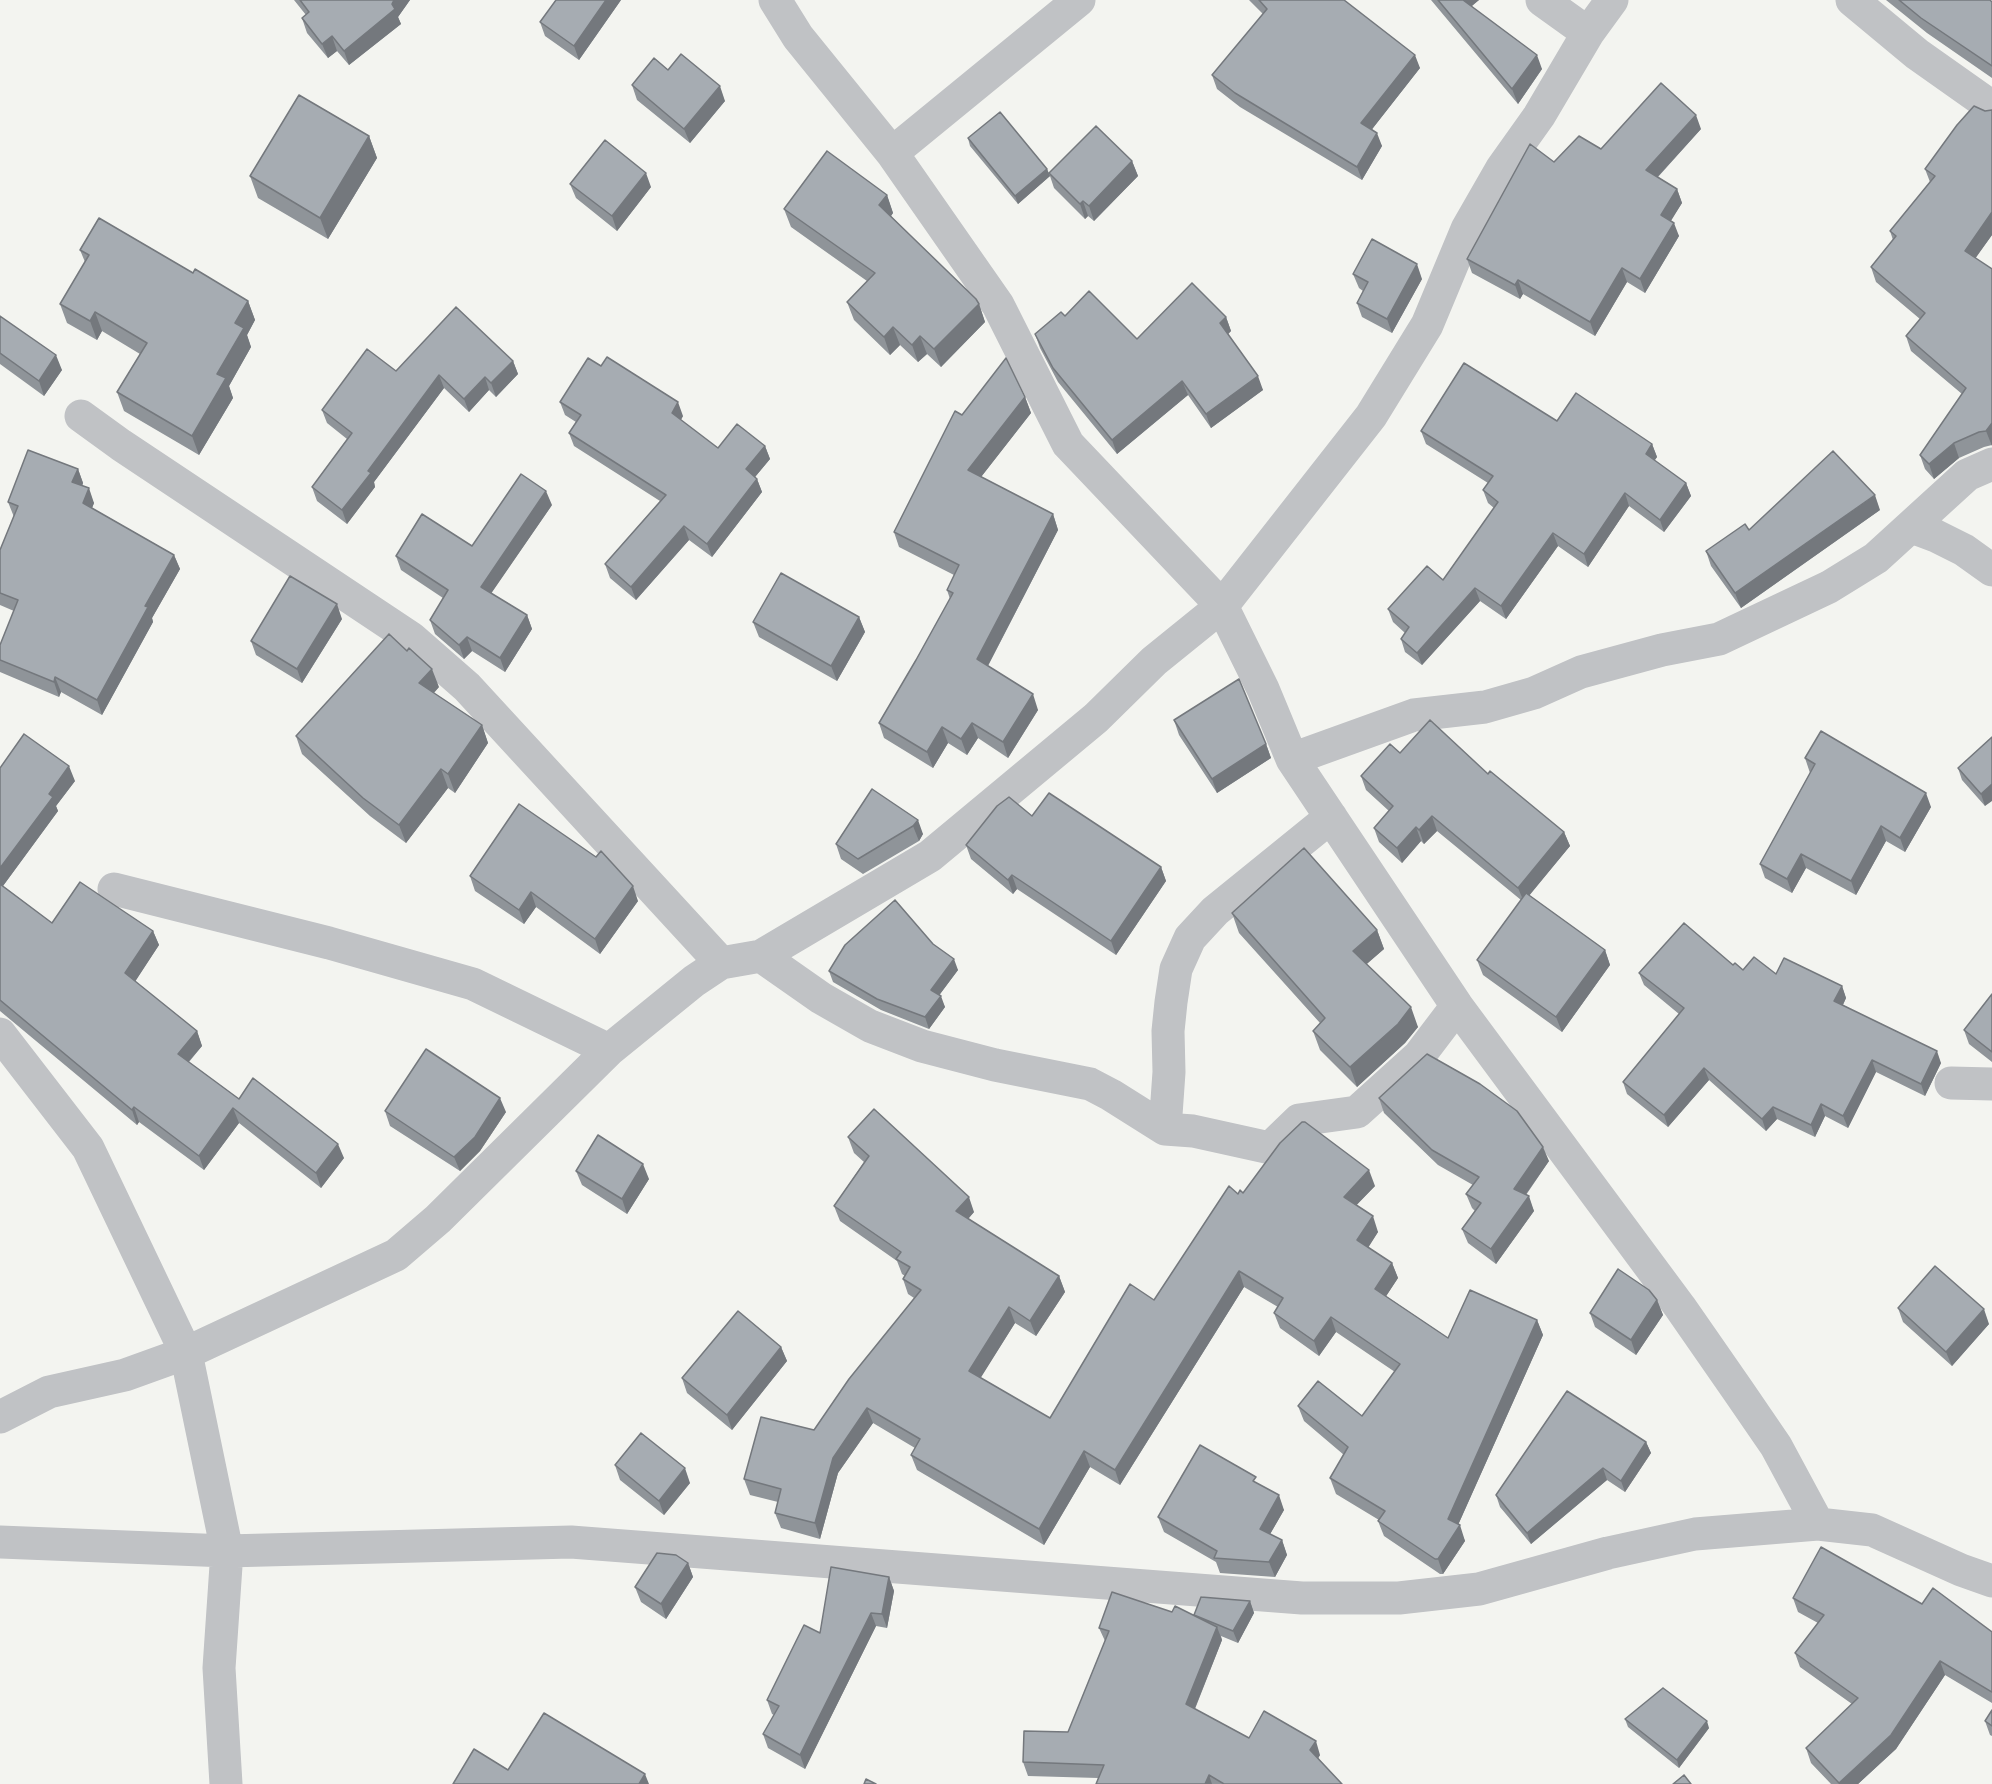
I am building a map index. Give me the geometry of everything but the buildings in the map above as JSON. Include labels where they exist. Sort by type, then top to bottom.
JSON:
[{"type":"street","points":[[775,0],[798,37],[892,153],[998,305],[1068,444],[1222,606],[1263,689],[1292,759],[1457,1006],[1680,1307],[1739,1392],[1776,1446],[1818,1524]]},
{"type":"street","points":[[892,153],[1079,0]]},
{"type":"street","points":[[1542,0],[1588,33]]},
{"type":"street","points":[[0,1417],[49,1392],[125,1375],[186,1353],[396,1255],[438,1219],[609,1050],[694,981],[721,963],[761,956],[930,856],[1096,718],[1154,661],[1222,606],[1371,416],[1427,326],[1467,229],[1502,168],[1539,116],[1588,33],[1612,0]]},
{"type":"street","points":[[1852,0],[1917,54],[1992,107]]},
{"type":"street","points":[[81,416],[411,638],[467,687],[721,963]]},
{"type":"street","points":[[1292,759],[1414,715],[1485,707],[1534,693],[1581,672],[1662,650],[1719,639],[1828,587],[1876,558],[1967,475],[1992,464]]},
{"type":"street","points":[[1912,527],[1964,550],[1992,570]]},
{"type":"street","points":[[1165,1129],[1171,1002],[1176,969],[1190,938],[1215,911],[1331,817]]},
{"type":"street","points":[[114,889],[329,943],[473,984],[609,1050]]},
{"type":"street","points":[[761,956],[821,998],[870,1026],[922,1046],[995,1065],[1090,1084],[1165,1129],[1193,1131],[1270,1148],[1299,1120],[1357,1112],[1419,1056],[1457,1006]]},
{"type":"street","points":[[0,1034],[88,1148],[186,1353],[227,1551],[219,1668],[226,1784]]},
{"type":"street","points":[[1951,1083],[1992,1084]]},
{"type":"street","points":[[0,1542],[227,1551],[571,1542],[1302,1598],[1399,1598],[1479,1589],[1608,1553],[1695,1534],[1818,1524],[1872,1530],[1961,1570],[1992,1581]]}]
